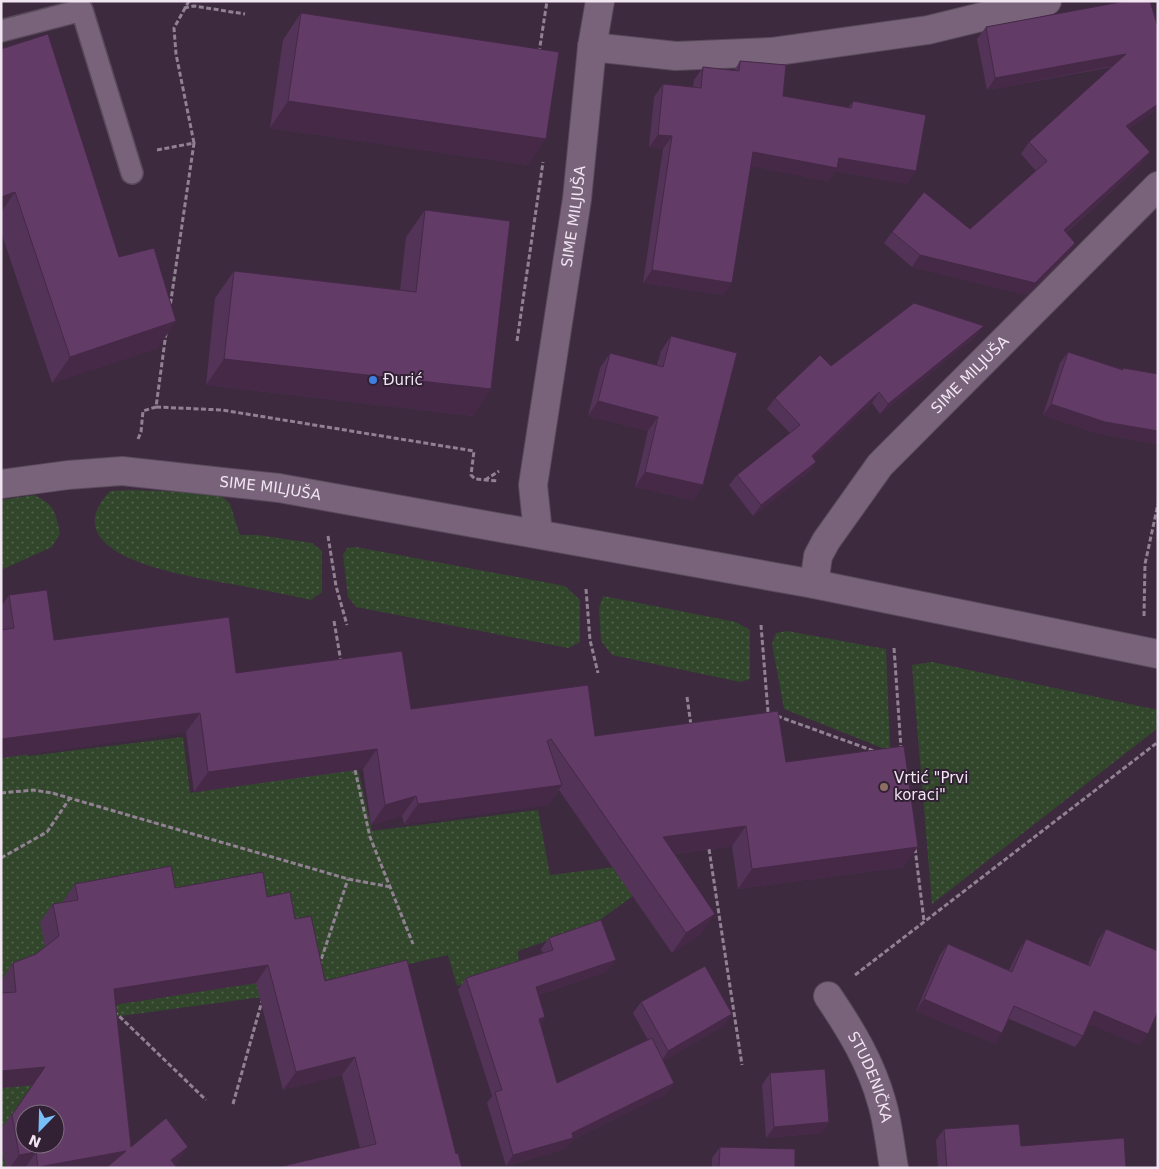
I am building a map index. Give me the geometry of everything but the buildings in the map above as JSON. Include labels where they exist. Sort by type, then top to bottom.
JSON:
[{"type":"street","name":"SIME MILJUŠA","points":[[538,533],[533,485],[577,199],[592,47],[600,1]]},
{"type":"street","points":[[592,47],[676,56],[771,52],[928,30],[1047,1]]},
{"type":"street","name":"SIME MILJUŠA","points":[[814,584],[818,556],[826,541],[880,465],[1158,186]]},
{"type":"street","name":"SIME MILJUŠA","points":[[1,484],[68,475],[122,471],[279,488],[814,584],[1158,654]]},
{"type":"street","name":"STUDENIČKA","points":[[828,996],[854,1035],[883,1103],[894,1168]]},
{"type":"lane","points":[[1,31],[82,10],[129,164]]},
{"type":"path","points":[[170,309],[194,143],[176,54],[174,28],[188,1]]},
{"type":"path","points":[[538,58],[547,1]]},
{"type":"path","points":[[184,8],[194,6],[245,14]]},
{"type":"path","points":[[129,164],[194,143]]},
{"type":"path","points":[[516,348],[544,157]]},
{"type":"path","points":[[156,407],[167,329]]},
{"type":"path","points":[[137,442],[141,432],[143,411],[156,407],[222,410],[474,451],[472,475],[475,479],[533,485]]},
{"type":"path","points":[[485,480],[498,472],[500,467]]},
{"type":"path","points":[[1144,620],[1145,564],[1158,504]]},
{"type":"path","points":[[328,536],[336,586],[348,625]]},
{"type":"path","points":[[586,590],[590,640],[598,673]]},
{"type":"path","points":[[334,621],[342,666]]},
{"type":"path","points":[[761,625],[768,712],[875,752]]},
{"type":"path","points":[[894,648],[901,756]]},
{"type":"path","points":[[687,698],[692,732]]},
{"type":"path","points":[[828,996],[1158,742]]},
{"type":"path","points":[[355,770],[370,837],[413,944]]},
{"type":"path","points":[[1,793],[33,790],[70,798],[348,879],[391,887]]},
{"type":"path","points":[[1,858],[47,832],[70,798]]},
{"type":"path","points":[[913,838],[924,922]]},
{"type":"path","points":[[709,849],[742,1064]]},
{"type":"path","points":[[318,972],[348,879]]},
{"type":"path","points":[[233,1104],[264,992]]},
{"type":"path","points":[[110,1015],[117,1014],[206,1100]]},
{"type":"green space","points":[[110,491],[219,493],[230,504],[240,535],[258,535],[312,543],[322,551],[322,592],[311,600],[183,575],[131,559],[110,547],[97,532],[96,513]]},
{"type":"green space","points":[[34,495],[46,502],[53,510],[60,533],[52,547],[1,570],[1,500]]},
{"type":"green space","points":[[356,547],[565,586],[580,600],[580,642],[568,648],[356,607],[348,597],[343,555],[347,548]]},
{"type":"green space","points":[[603,596],[736,622],[750,630],[750,679],[740,682],[612,655],[601,641],[599,608]]},
{"type":"green space","points":[[787,631],[886,649],[890,751],[784,709],[772,644],[776,633]]},
{"type":"green space","points":[[932,662],[1158,710],[1158,728],[932,904],[912,665]]},
{"type":"green space","points":[[18,689],[28,756],[183,737],[190,793],[358,769],[372,831],[538,810],[550,875],[680,859],[673,867],[594,924],[518,951],[519,965],[457,986],[448,955],[270,996],[113,1017],[82,1168],[1,1168],[1,727]]},
{"type":"place","name":"Đurić","points":[[373,380]]},
{"type":"place","name":"Vrtić \"Prvi koraci\"","points":[[884,787]]}]
